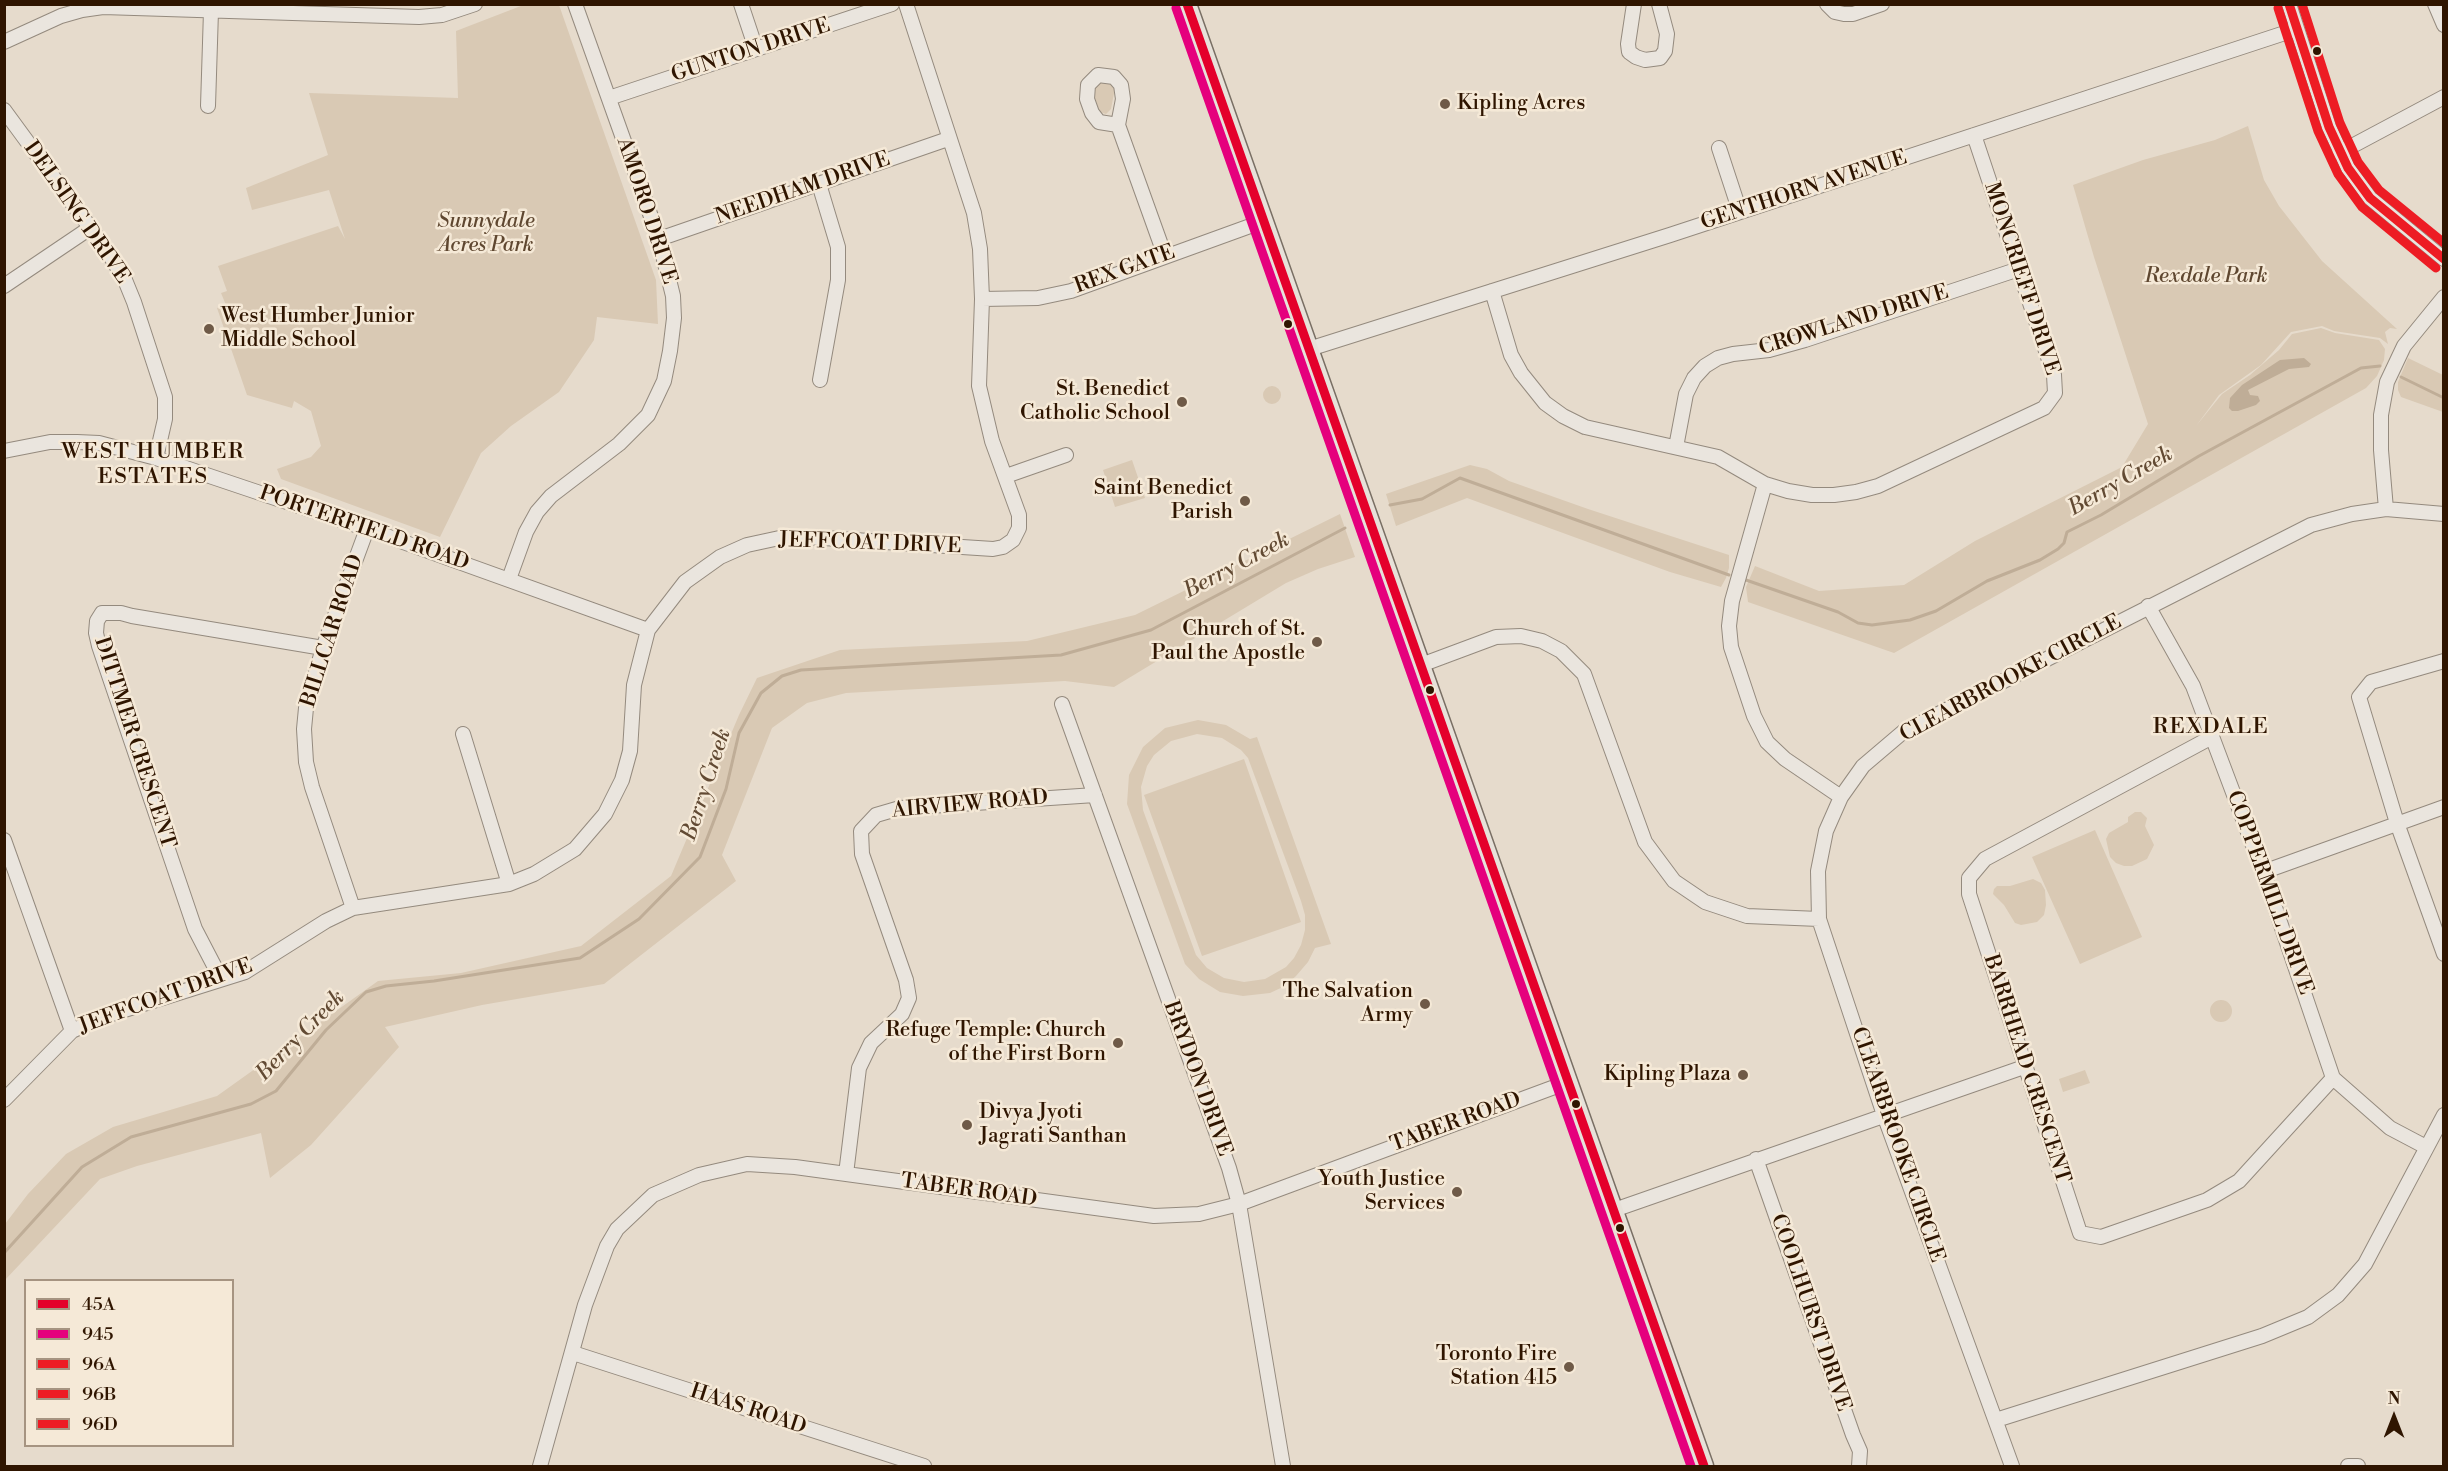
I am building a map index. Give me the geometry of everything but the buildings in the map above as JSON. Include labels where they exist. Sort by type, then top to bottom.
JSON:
[{"type":"main road","points":[[1187,4],[1704,1467]]},
{"type":"street","points":[[4,42],[62,16],[103,7],[211,11],[368,10],[419,17],[442,15],[475,4]]},
{"type":"street","name":"AMORO DRIVE","points":[[509,579],[526,532],[537,512],[550,496],[620,444],[648,415],[664,381],[674,318],[673,296],[659,239],[575,4]]},
{"type":"street","points":[[741,4],[756,49]]},
{"type":"street","name":"GUNTON DRIVE","points":[[609,98],[892,4]]},
{"type":"street","name":"JEFFCOAT DRIVE","points":[[4,1100],[72,1031],[102,1017],[245,972],[326,921],[353,908],[509,884],[534,874],[575,849],[592,831],[612,801],[622,780],[630,752],[634,685],[648,630],[675,593],[696,572],[733,551],[762,541],[784,537],[993,549],[1003,547],[1016,537],[1020,522],[992,441],[979,386],[982,299],[980,249],[974,213],[948,139],[906,4]]},
{"type":"street","points":[[1634,4],[1628,44],[1629,52],[1645,60],[1660,58],[1665,51],[1667,34],[1659,4]]},
{"type":"street","points":[[1827,4],[1834,12],[1853,14],[1882,4]]},
{"type":"street","points":[[2289,4],[2339,153],[2356,181],[2370,198],[2444,259]]},
{"type":"street","points":[[2434,4],[2444,25]]},
{"type":"street","points":[[208,106],[211,11]]},
{"type":"street","name":"GENTHORN AVENUE","points":[[1309,349],[1740,212],[2297,29]]},
{"type":"street","points":[[2339,153],[2444,97]]},
{"type":"street","name":"DELSING DRIVE","points":[[7,119],[90,228],[125,280],[165,397],[165,419],[156,458]]},
{"type":"street","points":[[1118,125],[1165,256]]},
{"type":"street","name":"MONCRIEFF DRIVE","points":[[1492,291],[1511,355],[1521,373],[1545,403],[1585,428],[1718,457],[1765,484],[1788,491],[1812,495],[1856,492],[1878,486],[2044,408],[2055,393],[2054,375],[1974,135]]},
{"type":"street","name":"NEEDHAM DRIVE","points":[[659,239],[948,139]]},
{"type":"street","points":[[1719,148],[1740,212]]},
{"type":"street","points":[[819,184],[838,248],[838,280],[820,380]]},
{"type":"street","name":"REX GATE","points":[[982,299],[1038,298],[1071,291],[1264,221]]},
{"type":"street","points":[[4,286],[90,228]]},
{"type":"street","name":"CROWLAND DRIVE","points":[[1676,447],[1686,394],[1694,378],[1705,366],[1719,358],[1732,354],[1769,350],[1805,340],[2019,269]]},
{"type":"street","points":[[2386,509],[2381,450],[2381,415],[2387,382],[2404,346],[2444,297]]},
{"type":"street","name":"PORTERFIELD ROAD","points":[[4,452],[50,442],[77,442],[99,443],[156,458],[368,529],[648,630]]},
{"type":"street","points":[[1006,476],[1066,455]]},
{"type":"street","points":[[1765,484],[1732,601],[1729,626],[1731,648],[1754,716],[1767,742],[1785,759],[1841,797]]},
{"type":"street","name":"CLEARBROOKE CIRCLE","points":[[2012,1467],[1884,1115],[1818,919],[1818,872],[1826,831],[1841,797],[1863,766],[1904,732],[2311,525],[2352,514],[2386,509],[2444,514]]},
{"type":"street","name":"BILLCAR ROAD","points":[[353,908],[312,787],[306,762],[304,729],[306,708],[323,648],[368,529]]},
{"type":"street","name":"COPPERMILL DRIVE","points":[[2148,606],[2193,686],[2263,872],[2333,1078],[2390,1128],[2426,1148]]},
{"type":"street","name":"DITTMER CRESCENT","points":[[221,980],[191,918],[99,646],[96,633],[97,621],[102,613],[121,613],[323,648]]},
{"type":"street","points":[[1421,665],[1496,637],[1521,636],[1542,640],[1561,651],[1584,674],[1645,842],[1674,881],[1705,902],[1747,916],[1818,919]]},
{"type":"street","points":[[2444,661],[2371,682],[2359,697],[2397,823],[2444,954]]},
{"type":"street","name":"BRYDON DRIVE","points":[[1062,704],[1229,1168],[1239,1204],[1283,1467]]},
{"type":"street","points":[[463,734],[509,884]]},
{"type":"street","name":"BARRHEAD CRESCENT","points":[[2212,737],[1984,859],[1969,878],[1969,894],[2080,1233],[2101,1237],[2207,1200],[2239,1181],[2333,1078]]},
{"type":"street","name":"AIRVIEW ROAD","points":[[846,1174],[859,1068],[871,1043],[902,1014],[909,998],[906,980],[862,854],[861,831],[876,815],[900,808],[1095,795]]},
{"type":"street","points":[[2263,872],[2444,807]]},
{"type":"street","points":[[4,840],[72,1031]]},
{"type":"street","points":[[1614,1209],[2024,1067]]},
{"type":"street","name":"TABER ROAD","points":[[540,1467],[585,1305],[607,1246],[617,1229],[653,1195],[699,1175],[747,1164],[795,1167],[1154,1216],[1199,1214],[1239,1204],[1568,1082]]},
{"type":"street","points":[[1996,1420],[2262,1336],[2308,1317],[2338,1295],[2365,1264],[2444,1115]]},
{"type":"street","name":"COOLHURST DRIVE","points":[[1756,1159],[1860,1451],[1860,1467]]},
{"type":"street","name":"HAAS ROAD","points":[[573,1353],[924,1467]]},
{"type":"street","points":[[2348,1467],[2358,1467]]},
{"type":"green space","name":"Sunnydale Acres Park","points":[[526,4],[559,5],[656,280],[658,324],[597,317],[594,340],[559,392],[511,426],[481,453],[440,537],[281,479],[277,469],[311,457],[321,446],[311,411],[294,401],[292,408],[247,395],[217,308],[226,305],[221,293],[227,291],[218,266],[338,226],[345,239],[329,190],[252,210],[246,188],[328,155],[309,93],[458,98],[456,31]]},
{"type":"green space","points":[[1097,81],[1112,82],[1115,88],[1111,109],[1106,114],[1100,112],[1093,93]]},
{"type":"green space","name":"Rexdale Park","points":[[2248,126],[2264,180],[2279,206],[2322,261],[2397,329],[2390,328],[2385,332],[2388,344],[2380,338],[2334,331],[2322,326],[2291,332],[2261,365],[2219,395],[2196,426],[2222,394],[2250,375],[2279,350],[2292,334],[2321,328],[2335,333],[2379,340],[2385,349],[2384,360],[2377,376],[2366,388],[1894,653],[1748,602],[1746,587],[1755,566],[1819,591],[1904,585],[1975,541],[2122,467],[2148,424],[2073,185],[2143,160],[2215,140]]},
{"type":"green space","points":[[2408,358],[2443,375],[2443,412],[2401,397],[2398,382]]},
{"type":"green space","points":[[1272,386],[1278,389],[1281,395],[1278,401],[1272,404],[1266,401],[1263,395],[1266,389]]},
{"type":"green space","points":[[1132,460],[1145,498],[1115,507],[1103,470]]},
{"type":"green space","points":[[1470,465],[1487,469],[1509,481],[1588,509],[1729,555],[1726,578],[1721,587],[1670,572],[1467,498],[1396,526],[1386,494]]},
{"type":"green space","points":[[1340,514],[1355,557],[1318,569],[1286,583],[1114,687],[1065,681],[846,693],[807,703],[772,728],[722,855],[736,881],[604,984],[482,1005],[385,1027],[399,1047],[311,1145],[270,1178],[261,1133],[137,1166],[100,1179],[5,1280],[5,1224],[28,1194],[66,1154],[113,1127],[217,1096],[378,981],[461,973],[581,946],[671,876],[757,678],[840,650],[1027,641],[1135,615]]},
{"type":"green space","points":[[1198,720],[1226,725],[1250,739],[1257,737],[1331,944],[1315,948],[1308,962],[1296,976],[1285,986],[1270,993],[1243,996],[1220,992],[1199,979],[1185,964],[1127,804],[1129,775],[1143,747],[1165,728]],"holes":[[[1197,734],[1222,738],[1241,750],[1248,758],[1305,915],[1305,930],[1301,945],[1286,967],[1265,979],[1244,982],[1224,978],[1207,968],[1196,955],[1143,810],[1141,787],[1147,766],[1154,755],[1171,741]]]},
{"type":"green space","points":[[1244,759],[1301,922],[1202,956],[1144,795]]},
{"type":"green space","points":[[2135,812],[2141,812],[2147,818],[2145,826],[2154,845],[2147,859],[2132,866],[2124,866],[2116,863],[2110,857],[2106,839],[2109,833],[2128,822],[2128,817]]},
{"type":"green space","points":[[2095,830],[2142,937],[2080,964],[2032,857]]},
{"type":"green space","points":[[2033,879],[2041,883],[2045,890],[2044,915],[2037,922],[2021,925],[2015,923],[2004,905],[1993,894],[1994,889],[1997,886],[2010,886]]},
{"type":"green space","points":[[2221,1000],[2229,1003],[2232,1011],[2229,1019],[2221,1022],[2213,1019],[2210,1011],[2213,1003]]},
{"type":"green space","points":[[2085,1070],[2090,1083],[2063,1092],[2059,1079]]},
{"type":"shaded area","points":[[2304,358],[2311,364],[2309,367],[2289,369],[2248,390],[2250,395],[2258,396],[2260,401],[2256,405],[2238,411],[2232,411],[2229,408],[2230,398],[2242,385],[2280,360]]},
{"type":"waterway","name":"Berry Creek","points":[[1746,580],[1838,612],[1858,623],[1872,625],[1910,620],[1936,611],[1987,581],[2040,560],[2064,543],[2067,532],[2101,515],[2199,456],[2361,368],[2380,366]]},
{"type":"waterway","name":"Berry Creek","points":[[2401,377],[2444,398]]},
{"type":"waterway","name":"Berry Creek","points":[[1390,505],[1422,499],[1460,478],[1729,575]]},
{"type":"waterway","name":"Berry Creek","points":[[4,1253],[82,1167],[131,1137],[251,1104],[276,1091],[326,1030],[366,992],[386,986],[434,981],[580,958],[639,919],[700,857],[726,789],[739,733],[761,693],[782,676],[801,670],[1061,655],[1151,630],[1345,528]]},
{"type":"transit line","name":"45A","points":[[1187,4],[1704,1466]]},
{"type":"transit line","name":"96A","points":[[2289,4],[2329,127],[2348,168],[2370,198],[2444,259]]},
{"type":"transit line","name":"96D","points":[[2302,4],[2340,123],[2358,162],[2379,190],[2444,243]]},
{"type":"transit line","name":"945","points":[[1176,8],[1691,1466]]},
{"type":"transit line","name":"96B","points":[[2278,8],[2318,131],[2338,174],[2362,207],[2436,268]]},
{"type":"place","name":"Kipling Acres","points":[[1445,104]]},
{"type":"place","name":"West Humber Junior Middle School","points":[[209,329]]},
{"type":"place","name":"St. Benedict Catholic School","points":[[1182,402]]},
{"type":"place","name":"Saint Benedict Parish","points":[[1245,501]]},
{"type":"place","name":"Church of St. Paul the Apostle","points":[[1317,642]]},
{"type":"place","name":"The Salvation Army","points":[[1425,1004]]},
{"type":"place","name":"Refuge Temple: Church of the First Born","points":[[1118,1043]]},
{"type":"place","name":"Kipling Plaza","points":[[1743,1075]]},
{"type":"place","name":"Divya Jyoti Jagrati Santhan","points":[[967,1125]]},
{"type":"place","name":"Youth Justice Services","points":[[1457,1192]]},
{"type":"place","name":"Toronto Fire Station 415","points":[[1569,1367]]},
{"type":"district","name":"WEST HUMBER ESTATES","points":[[153,466]]},
{"type":"district","name":"REXDALE","points":[[2211,728]]}]
